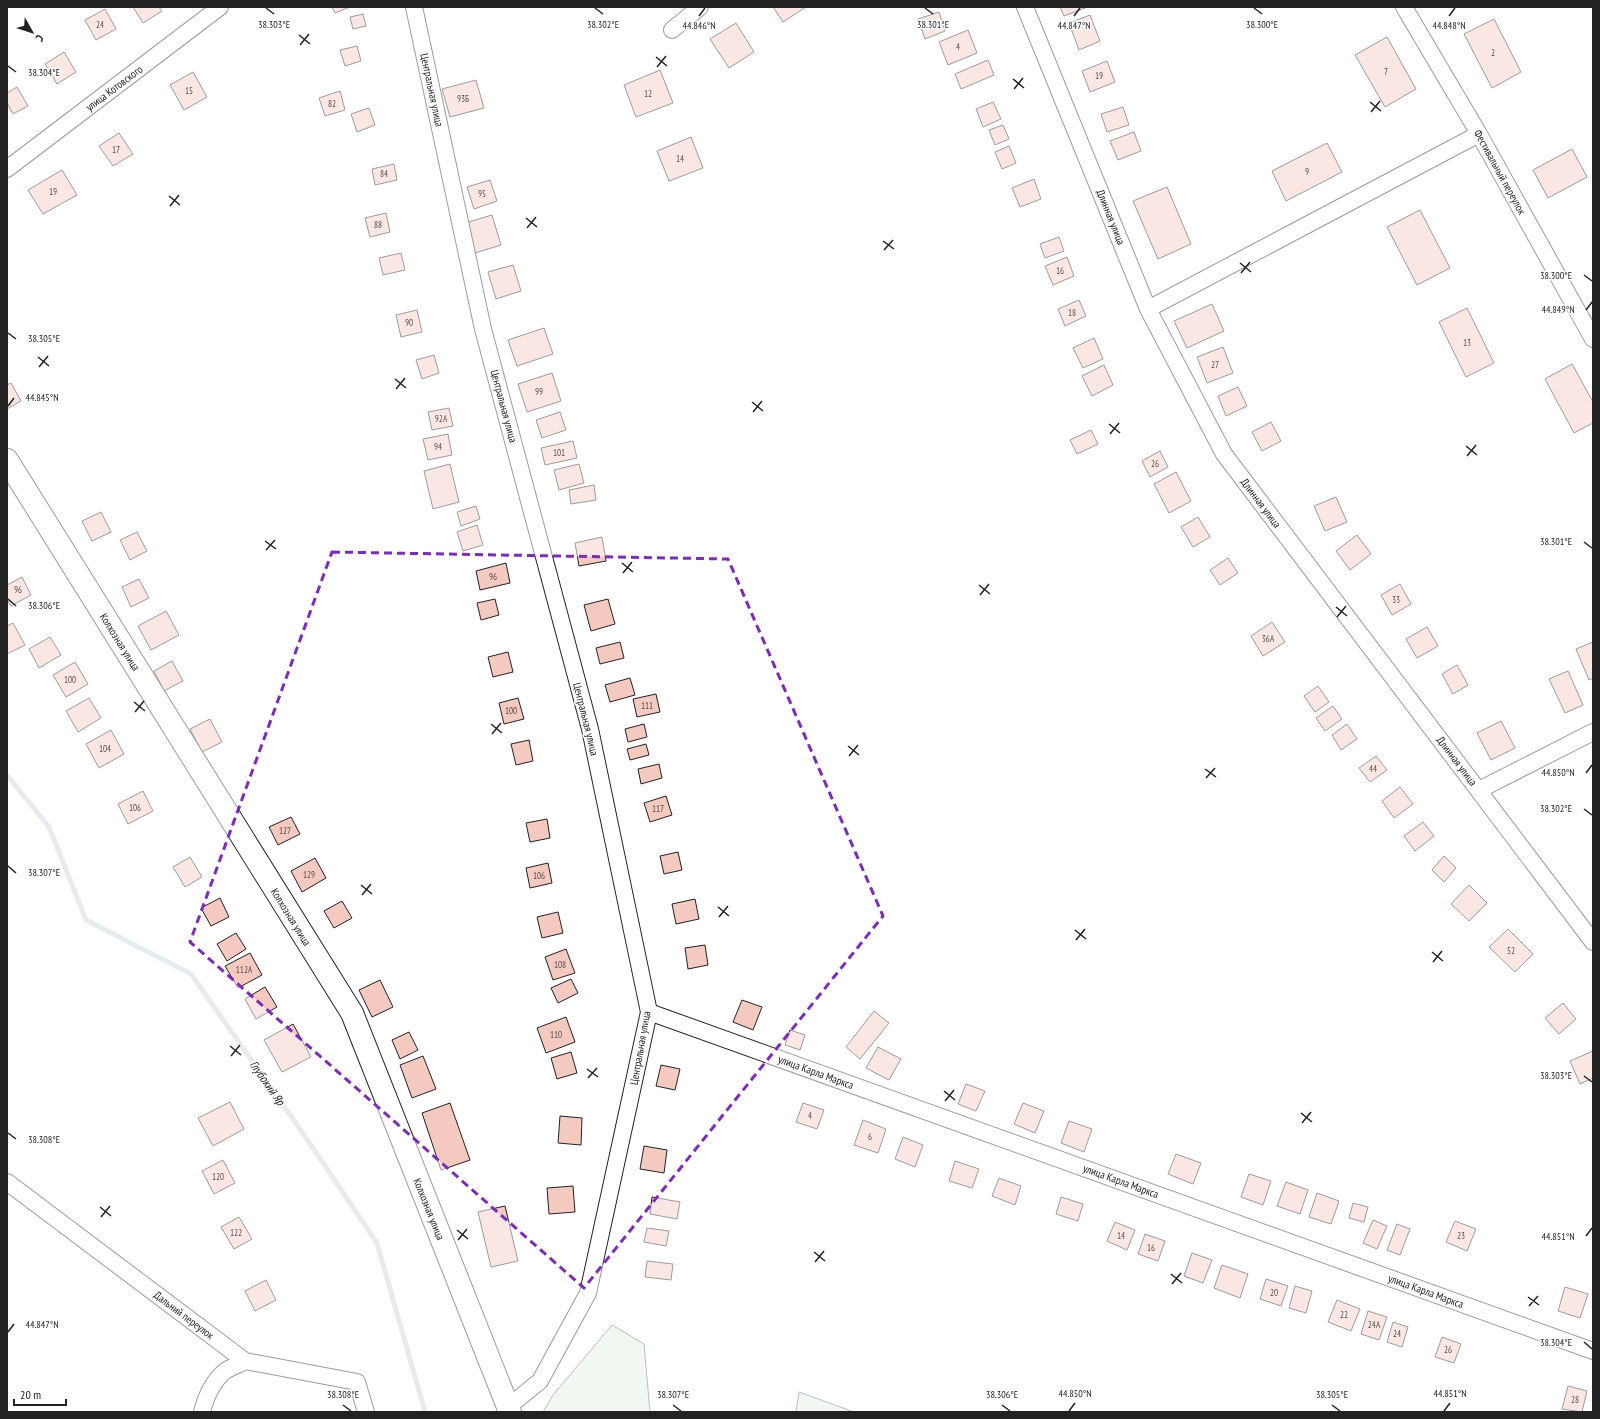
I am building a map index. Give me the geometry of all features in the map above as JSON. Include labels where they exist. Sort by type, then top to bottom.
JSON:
[{"type":"street","name":"улица Котовского","points":[[7,169],[220,7]]},
{"type":"street","name":"Центральная улица","points":[[414,7],[484,329],[590,729],[649,1012],[588,1293],[540,1381],[509,1410]]},
{"type":"street","points":[[672,30],[700,7]]},
{"type":"street","name":"Длинная улица","points":[[1025,7],[1148,309],[1224,454],[1593,942]]},
{"type":"street","name":"Фестивальный переулок","points":[[1404,7],[1479,134],[1593,339]]},
{"type":"street","points":[[1148,309],[1479,134]]},
{"type":"street","name":"Колхозная улица","points":[[7,460],[352,1013],[509,1410]]},
{"type":"street","points":[[1479,790],[1593,732]]},
{"type":"street","name":"улица Карла Маркса","points":[[649,1012],[1593,1350]]},
{"type":"street","name":"Дальний переулок","points":[[7,1182],[245,1360],[357,1382],[366,1412]]},
{"type":"street","points":[[202,1412],[210,1388],[218,1378],[227,1370],[245,1360]]},
{"type":"highlighted area","points":[[332,552],[728,559],[883,916],[584,1288],[190,942]]},
{"type":"green space","points":[[612,1325],[644,1344],[650,1412],[543,1412],[553,1395]]},
{"type":"green space","points":[[799,1392],[854,1412],[796,1412]]},
{"type":"building","points":[[133,7],[159,7],[162,11],[143,23]]},
{"type":"building","points":[[332,7],[350,7],[335,13]]},
{"type":"building","points":[[773,7],[806,7],[783,22]]},
{"type":"building","points":[[1060,7],[1084,7],[1085,8],[1064,16]]},
{"type":"building","points":[[105,9],[116,29],[96,40],[85,20]]},
{"type":"building","points":[[939,12],[945,31],[925,39],[918,19]]},
{"type":"building","points":[[363,14],[366,26],[353,29],[350,17]]},
{"type":"building","points":[[1090,15],[1100,41],[1079,50],[1069,23]]},
{"type":"building","points":[[1494,19],[1521,72],[1492,88],[1464,34]]},
{"type":"building","points":[[736,23],[754,52],[729,68],[710,39]]},
{"type":"building","points":[[968,30],[977,53],[948,65],[939,42]]},
{"type":"building","points":[[1387,37],[1416,89],[1385,107],[1355,55]]},
{"type":"building","points":[[357,46],[361,61],[345,66],[340,50]]},
{"type":"building","points":[[64,52],[76,72],[57,84],[45,64]]},
{"type":"building","points":[[988,60],[994,75],[961,89],[955,74]]},
{"type":"building","points":[[1107,61],[1115,82],[1090,92],[1082,71]]},
{"type":"building","points":[[660,70],[673,103],[636,117],[624,85]]},
{"type":"building","points":[[193,72],[207,97],[184,110],[170,85]]},
{"type":"building","points":[[476,80],[484,108],[450,117],[442,89]]},
{"type":"building","points":[[17,87],[28,106],[13,114],[7,103],[7,93]]},
{"type":"building","points":[[340,91],[345,110],[325,116],[319,98]]},
{"type":"building","points":[[993,102],[1001,119],[983,127],[976,109]]},
{"type":"building","points":[[1123,107],[1129,125],[1107,132],[1101,114]]},
{"type":"building","points":[[369,108],[375,125],[357,132],[351,114]]},
{"type":"building","points":[[1003,125],[1009,139],[995,145],[989,130]]},
{"type":"building","points":[[1134,132],[1141,151],[1118,160],[1110,141]]},
{"type":"building","points":[[119,133],[133,154],[113,166],[99,146]]},
{"type":"building","points":[[691,137],[703,168],[669,181],[657,151]]},
{"type":"building","points":[[1327,143],[1342,172],[1286,201],[1272,171]]},
{"type":"building","points":[[1009,146],[1016,163],[1002,169],[995,152]]},
{"type":"building","points":[[1572,149],[1587,177],[1548,198],[1533,170]]},
{"type":"building","points":[[394,164],[397,180],[375,185],[372,169]]},
{"type":"building","points":[[62,170],[77,195],[43,214],[28,190]]},
{"type":"building","points":[[1034,179],[1041,199],[1020,207],[1012,188]]},
{"type":"building","points":[[490,180],[497,201],[474,209],[467,187]]},
{"type":"building","points":[[1167,187],[1191,244],[1158,259],[1133,201]]},
{"type":"building","points":[[1420,210],[1450,268],[1417,285],[1387,227]]},
{"type":"building","points":[[386,213],[390,232],[370,237],[365,218]]},
{"type":"building","points":[[492,215],[501,245],[475,253],[465,223]]},
{"type":"building","points":[[1059,237],[1064,251],[1045,258],[1040,244]]},
{"type":"building","points":[[401,253],[405,270],[383,275],[379,258]]},
{"type":"building","points":[[1067,257],[1074,276],[1053,285],[1045,266]]},
{"type":"building","points":[[513,265],[521,291],[496,299],[488,272]]},
{"type":"building","points":[[1079,300],[1086,316],[1065,326],[1058,309]]},
{"type":"building","points":[[1212,304],[1224,331],[1187,348],[1174,321]]},
{"type":"building","points":[[1467,308],[1494,363],[1466,377],[1439,322]]},
{"type":"building","points":[[417,310],[422,332],[401,337],[396,315]]},
{"type":"building","points":[[544,328],[553,354],[517,366],[508,340]]},
{"type":"building","points":[[1094,338],[1103,359],[1083,368],[1073,348]]},
{"type":"building","points":[[1223,347],[1233,373],[1207,383],[1197,357]]},
{"type":"building","points":[[434,355],[439,373],[422,379],[416,360]]},
{"type":"building","points":[[1572,364],[1593,402],[1593,423],[1574,433],[1545,379]]},
{"type":"building","points":[[1104,365],[1113,385],[1092,396],[1082,376]]},
{"type":"building","points":[[552,373],[561,401],[527,412],[518,384]]},
{"type":"building","points":[[11,383],[21,401],[7,409],[7,385]]},
{"type":"building","points":[[1238,387],[1247,406],[1226,416],[1218,396]]},
{"type":"building","points":[[449,408],[453,426],[432,430],[428,412]]},
{"type":"building","points":[[560,412],[566,430],[542,438],[536,420]]},
{"type":"building","points":[[1271,422],[1281,441],[1262,451],[1252,432]]},
{"type":"building","points":[[1091,430],[1098,444],[1077,454],[1070,440]]},
{"type":"building","points":[[448,434],[452,455],[428,460],[423,439]]},
{"type":"building","points":[[573,441],[577,458],[545,465],[541,448]]},
{"type":"building","points":[[1160,451],[1168,467],[1150,477],[1142,461]]},
{"type":"building","points":[[450,464],[459,502],[433,509],[424,471]]},
{"type":"building","points":[[579,464],[584,483],[559,490],[554,470]]},
{"type":"building","points":[[1176,472],[1191,501],[1169,513],[1154,484]]},
{"type":"building","points":[[594,485],[596,500],[571,504],[569,490]]},
{"type":"building","points":[[1336,497],[1347,522],[1325,531],[1314,506]]},
{"type":"building","points":[[476,506],[480,519],[461,526],[457,512]]},
{"type":"building","points":[[101,512],[111,532],[92,541],[82,521]]},
{"type":"building","points":[[1198,517],[1210,537],[1193,547],[1181,527]]},
{"type":"building","points":[[477,525],[483,545],[463,551],[457,532]]},
{"type":"building","points":[[137,532],[147,551],[130,560],[120,540]]},
{"type":"building","points":[[1357,535],[1371,554],[1350,570],[1336,551]]},
{"type":"building","points":[[602,537],[606,561],[579,566],[575,543]]},
{"type":"building","points":[[1228,558],[1238,573],[1220,585],[1210,570]]},
{"type":"building","points":[[506,563],[510,583],[480,590],[476,571]]},
{"type":"building","points":[[22,577],[31,595],[11,606],[7,599],[7,585]]},
{"type":"building","points":[[139,579],[149,598],[131,607],[122,587]]},
{"type":"building","points":[[1400,584],[1411,604],[1392,615],[1381,595]]},
{"type":"building","points":[[495,599],[499,615],[481,620],[477,603]]},
{"type":"building","points":[[608,599],[615,624],[591,631],[584,605]]},
{"type":"building","points":[[166,611],[179,635],[151,650],[138,626]]},
{"type":"building","points":[[1272,622],[1285,642],[1263,656],[1251,636]]},
{"type":"building","points":[[13,623],[25,645],[7,654],[7,626]]},
{"type":"building","points":[[1427,627],[1438,646],[1417,658],[1406,639]]},
{"type":"building","points":[[50,637],[61,655],[39,668],[29,649]]},
{"type":"building","points":[[620,642],[624,658],[600,664],[596,648]]},
{"type":"building","points":[[1593,642],[1593,678],[1589,680],[1576,649]]},
{"type":"building","points":[[508,652],[513,672],[493,677],[488,657]]},
{"type":"building","points":[[172,661],[183,681],[164,691],[154,671]]},
{"type":"building","points":[[75,662],[88,684],[66,697],[53,675]]},
{"type":"building","points":[[1457,665],[1468,685],[1453,694],[1442,674]]},
{"type":"building","points":[[1568,671],[1583,705],[1565,713],[1549,679]]},
{"type":"building","points":[[630,678],[635,695],[610,702],[605,685]]},
{"type":"building","points":[[1318,686],[1329,702],[1315,712],[1304,696]]},
{"type":"building","points":[[656,694],[660,712],[637,717],[633,699]]},
{"type":"building","points":[[89,698],[101,718],[78,732],[66,711]]},
{"type":"building","points":[[518,698],[524,719],[504,724],[499,703]]},
{"type":"building","points":[[1333,706],[1342,719],[1325,731],[1316,718]]},
{"type":"building","points":[[210,719],[222,742],[202,752],[190,729]]},
{"type":"building","points":[[1501,721],[1515,748],[1491,760],[1477,733]]},
{"type":"building","points":[[644,724],[647,737],[628,742],[625,729]]},
{"type":"building","points":[[1347,724],[1357,739],[1341,750],[1332,735]]},
{"type":"building","points":[[111,730],[124,754],[99,768],[86,744]]},
{"type":"building","points":[[529,740],[533,761],[516,765],[511,744]]},
{"type":"building","points":[[646,744],[649,755],[630,760],[627,749]]},
{"type":"building","points":[[1376,756],[1387,770],[1370,782],[1359,768]]},
{"type":"building","points":[[659,764],[662,778],[641,784],[638,769]]},
{"type":"building","points":[[1400,787],[1413,804],[1394,818],[1382,801]]},
{"type":"building","points":[[143,791],[153,811],[128,824],[118,804]]},
{"type":"building","points":[[666,796],[672,815],[650,822],[644,803]]},
{"type":"building","points":[[291,817],[300,834],[278,845],[269,827]]},
{"type":"building","points":[[547,819],[550,838],[530,842],[526,823]]},
{"type":"building","points":[[1423,822],[1434,836],[1415,851],[1404,836]]},
{"type":"building","points":[[678,852],[682,870],[664,874],[660,856]]},
{"type":"building","points":[[1444,856],[1456,868],[1444,882],[1432,870]]},
{"type":"building","points":[[190,857],[202,877],[185,887],[173,867]]},
{"type":"building","points":[[315,858],[326,878],[302,892],[291,871]]},
{"type":"building","points":[[548,863],[552,883],[530,888],[526,868]]},
{"type":"building","points":[[1469,885],[1487,903],[1469,921],[1451,904]]},
{"type":"building","points":[[220,898],[229,917],[211,926],[201,908]]},
{"type":"building","points":[[695,899],[699,919],[676,924],[672,904]]},
{"type":"building","points":[[342,901],[352,918],[334,928],[324,911]]},
{"type":"building","points":[[558,912],[563,933],[542,938],[537,917]]},
{"type":"building","points":[[1508,929],[1533,954],[1515,972],[1489,947]]},
{"type":"building","points":[[236,933],[246,949],[227,961],[217,944]]},
{"type":"building","points":[[705,945],[708,965],[688,969],[685,948]]},
{"type":"building","points":[[566,949],[575,973],[553,980],[545,957]]},
{"type":"building","points":[[250,953],[262,975],[238,988],[225,966]]},
{"type":"building","points":[[571,979],[578,993],[558,1003],[551,988]]},
{"type":"building","points":[[380,980],[393,1007],[372,1017],[359,990]]},
{"type":"building","points":[[265,987],[277,1007],[256,1019],[245,999]]},
{"type":"building","points":[[742,1000],[762,1007],[753,1030],[733,1022]]},
{"type":"building","points":[[1563,1003],[1576,1019],[1559,1034],[1545,1018]]},
{"type":"building","points":[[874,1011],[889,1023],[860,1059],[846,1047]]},
{"type":"building","points":[[566,1017],[575,1042],[546,1053],[537,1028]]},
{"type":"building","points":[[293,1024],[311,1057],[282,1072],[264,1040]]},
{"type":"building","points":[[790,1030],[805,1035],[800,1050],[785,1045]]},
{"type":"building","points":[[409,1032],[418,1050],[400,1059],[392,1040]]},
{"type":"building","points":[[878,1047],[901,1059],[889,1080],[866,1068]]},
{"type":"building","points":[[1593,1051],[1593,1078],[1580,1084],[1570,1061]]},
{"type":"building","points":[[571,1052],[577,1073],[557,1079],[551,1058]]},
{"type":"building","points":[[423,1056],[436,1089],[412,1098],[400,1065]]},
{"type":"building","points":[[661,1065],[680,1069],[675,1090],[656,1086]]},
{"type":"building","points":[[966,1084],[985,1091],[976,1111],[958,1104]]},
{"type":"building","points":[[230,1102],[244,1129],[213,1146],[198,1118]]},
{"type":"building","points":[[450,1103],[470,1160],[441,1170],[422,1113]]},
{"type":"building","points":[[803,1103],[824,1110],[817,1129],[796,1122]]},
{"type":"building","points":[[1023,1103],[1044,1111],[1035,1133],[1014,1124]]},
{"type":"building","points":[[560,1116],[582,1118],[581,1145],[558,1143]]},
{"type":"building","points":[[863,1120],[886,1129],[878,1153],[854,1145]]},
{"type":"building","points":[[1069,1121],[1092,1129],[1084,1152],[1061,1143]]},
{"type":"building","points":[[903,1137],[923,1145],[915,1167],[895,1159]]},
{"type":"building","points":[[644,1146],[667,1150],[664,1173],[640,1169]]},
{"type":"building","points":[[1176,1154],[1201,1163],[1193,1184],[1168,1174]]},
{"type":"building","points":[[223,1160],[235,1183],[214,1194],[202,1171]]},
{"type":"building","points":[[955,1161],[979,1169],[972,1188],[949,1181]]},
{"type":"building","points":[[1249,1174],[1271,1181],[1263,1205],[1241,1197]]},
{"type":"building","points":[[999,1178],[1021,1186],[1015,1205],[992,1196]]},
{"type":"building","points":[[1286,1182],[1308,1190],[1300,1214],[1277,1206]]},
{"type":"building","points":[[573,1186],[575,1212],[549,1214],[547,1188]]},
{"type":"building","points":[[1317,1193],[1339,1201],[1331,1224],[1309,1217]]},
{"type":"building","points":[[652,1197],[680,1202],[677,1219],[650,1214]]},
{"type":"building","points":[[1061,1197],[1083,1204],[1078,1221],[1056,1214]]},
{"type":"building","points":[[1353,1203],[1368,1207],[1364,1222],[1349,1218]]},
{"type":"building","points":[[505,1206],[518,1261],[491,1267],[478,1212]]},
{"type":"building","points":[[239,1217],[252,1239],[234,1249],[221,1227]]},
{"type":"building","points":[[1373,1220],[1387,1226],[1377,1249],[1363,1243]]},
{"type":"building","points":[[1455,1221],[1476,1229],[1467,1251],[1446,1242]]},
{"type":"building","points":[[1115,1222],[1135,1230],[1127,1250],[1107,1241]]},
{"type":"building","points":[[1397,1224],[1410,1229],[1400,1255],[1387,1250]]},
{"type":"building","points":[[647,1228],[669,1231],[666,1246],[644,1242]]},
{"type":"building","points":[[1145,1234],[1165,1241],[1158,1261],[1138,1254]]},
{"type":"building","points":[[1192,1253],[1212,1260],[1203,1283],[1184,1276]]},
{"type":"building","points":[[647,1261],[673,1264],[671,1280],[645,1277]]},
{"type":"building","points":[[1222,1265],[1248,1274],[1240,1298],[1214,1288]]},
{"type":"building","points":[[1266,1279],[1288,1286],[1281,1306],[1260,1299]]},
{"type":"building","points":[[266,1280],[276,1300],[255,1311],[245,1291]]},
{"type":"building","points":[[1295,1286],[1312,1291],[1306,1313],[1289,1308]]},
{"type":"building","points":[[1565,1287],[1588,1294],[1580,1318],[1558,1311]]},
{"type":"building","points":[[1337,1300],[1360,1309],[1351,1331],[1328,1322]]},
{"type":"building","points":[[1368,1311],[1387,1317],[1379,1340],[1361,1334]]},
{"type":"building","points":[[1393,1322],[1408,1327],[1402,1347],[1387,1342]]},
{"type":"building","points":[[1442,1337],[1461,1344],[1454,1363],[1435,1357]]},
{"type":"building","points":[[1568,1386],[1587,1391],[1582,1412],[1562,1409]]},
{"type":"waterway","name":"Глубокий Яр","points":[[7,775],[49,827],[86,920],[191,974],[302,1132],[377,1243],[425,1412]]}]
